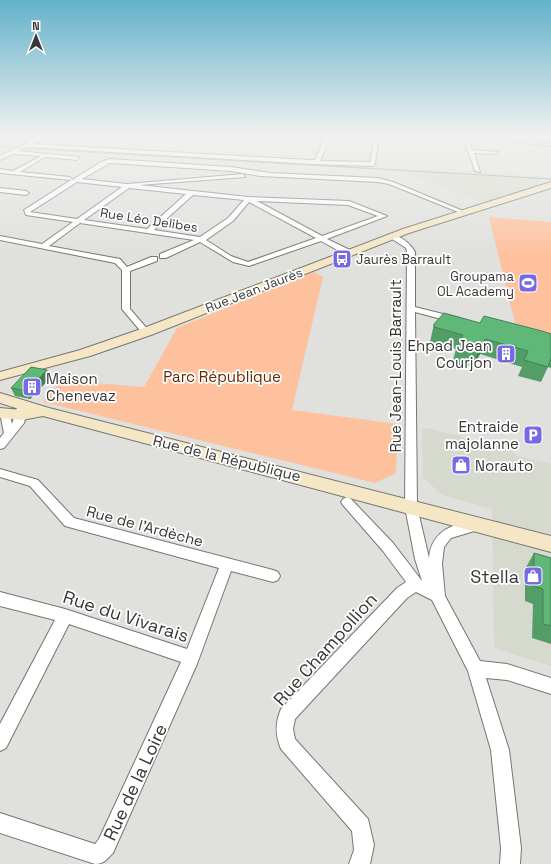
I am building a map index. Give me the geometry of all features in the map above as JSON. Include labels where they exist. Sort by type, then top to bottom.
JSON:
[{"type":"main road","name":"Rue Jean Jaurès","points":[[0,376],[85,353],[146,332],[392,236],[534,192],[551,184]]},
{"type":"main road","name":"Rue de la République","points":[[0,398],[22,410]]},
{"type":"main road","name":"Rue de la République","points":[[2,414],[22,410],[43,411],[551,544]]},
{"type":"main road","name":"Rue de la République","points":[[411,507],[495,520],[551,536]]},
{"type":"street","points":[[60,177],[248,199],[349,254]]},
{"type":"street","points":[[44,246],[127,185],[134,183],[219,177]]},
{"type":"street","points":[[344,177],[391,183],[465,213]]},
{"type":"street","name":"Rue Léo Delibes","points":[[74,179],[26,211],[28,214],[202,240],[240,264],[249,264],[384,216],[349,203],[248,199]]},
{"type":"street","points":[[0,190],[26,193]]},
{"type":"street","points":[[149,231],[191,193]]},
{"type":"street","points":[[163,256],[202,240],[220,230],[237,215],[248,199]]},
{"type":"street","name":"Rue Jean-Louis Barrault","points":[[392,236],[403,242],[410,249],[411,507],[422,559],[428,578],[475,669],[500,750],[511,848],[510,864]]},
{"type":"street","points":[[0,238],[117,261],[126,270],[126,309],[146,332]]},
{"type":"street","points":[[126,270],[154,259]]},
{"type":"street","points":[[411,308],[463,322]]},
{"type":"street","points":[[0,445],[9,433],[17,427],[22,410]]},
{"type":"street","points":[[2,414],[9,433]]},
{"type":"street","name":"Rue de l'Ardèche","points":[[0,474],[34,483],[70,522],[274,576]]},
{"type":"street","points":[[347,502],[388,548],[415,584],[438,596]]},
{"type":"street","points":[[438,596],[434,555],[443,537],[454,530],[479,524]]},
{"type":"street","name":"Rue du Vivarais","points":[[0,599],[65,616],[191,658],[227,564]]},
{"type":"street","name":"Rue Champollion","points":[[359,864],[362,860],[365,841],[361,826],[287,744],[284,730],[287,715],[402,593],[415,584]]},
{"type":"street","points":[[0,742],[65,616]]},
{"type":"street","name":"Rue de la Loire","points":[[0,823],[98,855],[106,846],[191,658]]},
{"type":"street","points":[[475,669],[507,672],[551,686]]},
{"type":"shaded area","points":[[415,177],[548,177],[550,180],[539,179],[541,183],[483,202]]},
{"type":"shaded area","points":[[426,428],[509,448],[517,456],[551,464],[551,666],[494,648],[492,509],[442,495],[423,477],[422,430]]},
{"type":"green space","name":"Groupama OL Academy","points":[[489,217],[551,222],[551,337],[516,327]]},
{"type":"green space","name":"Parc République","points":[[314,272],[323,277],[292,410],[398,424],[396,473],[375,483],[43,402],[61,380],[144,387],[177,328]]},
{"type":"building","points":[[444,313],[480,323],[484,316],[551,334],[551,358],[548,367],[524,360],[528,351],[485,339],[478,352],[470,349],[469,352],[456,348],[463,335],[434,327],[434,324]]},
{"type":"building","points":[[31,367],[47,370],[27,391],[11,388]]},
{"type":"building","points":[[534,553],[551,558],[551,626],[543,624],[543,589],[534,586]]},
{"type":"tram line","points":[[522,177],[551,179]]},
{"type":"place","name":"Jaurès Barrault","points":[[342,259]]},
{"type":"place","name":"Groupama OL Academy","points":[[528,283]]},
{"type":"place","name":"Ehpad Jean Courjon","points":[[506,354]]},
{"type":"place","name":"Maison Chenevaz","points":[[32,387]]},
{"type":"place","name":"Entraide majolanne","points":[[533,435]]},
{"type":"place","name":"Norauto","points":[[461,465]]},
{"type":"place","name":"Stella","points":[[533,576]]}]
